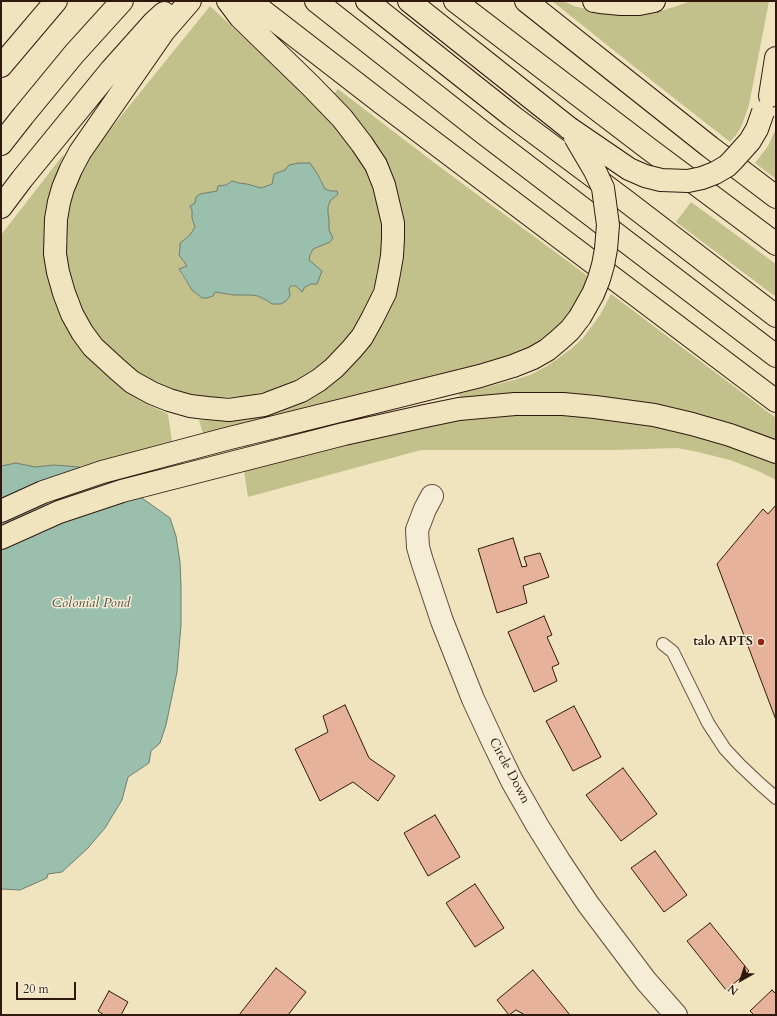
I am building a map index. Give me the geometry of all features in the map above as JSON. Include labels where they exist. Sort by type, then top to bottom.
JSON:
[{"type":"highway","points":[[1,66],[56,1]]},
{"type":"highway","points":[[1,144],[74,54],[122,1]]},
{"type":"highway","points":[[176,1],[158,27],[80,152],[63,188],[59,202],[56,219],[55,254],[58,272],[72,314],[82,332],[93,346],[117,369],[132,382],[169,400],[190,406],[229,410],[264,405],[302,391],[334,368],[352,349],[372,319],[384,293],[390,273],[393,222],[390,204],[384,185],[376,165],[362,144],[342,118],[240,17],[228,1]]},
{"type":"highway","points":[[1,207],[111,70],[158,27],[190,1]]},
{"type":"highway","points":[[250,1],[389,109],[776,401]]},
{"type":"highway","points":[[316,1],[487,136],[776,356]]},
{"type":"highway","points":[[367,1],[512,116],[776,316]]},
{"type":"highway","points":[[455,1],[776,244]]},
{"type":"highway","points":[[526,1],[710,147],[776,196]]},
{"type":"highway","points":[[594,1],[639,4],[654,1]]},
{"type":"highway","points":[[414,5],[569,128],[629,169],[644,176],[662,180],[688,181],[702,178],[715,173],[727,166],[733,160],[750,141],[757,129],[770,95],[776,58]]},
{"type":"highway","points":[[1,511],[43,492],[102,472],[254,432],[480,376],[513,366],[533,358],[547,350],[570,330],[580,317],[593,294],[599,279],[606,249],[608,226],[603,188],[596,171],[569,128]]},
{"type":"highway","points":[[1,538],[59,512],[116,493],[344,434],[452,410],[515,404],[563,404],[595,407],[654,415],[692,424],[730,435],[776,452]]},
{"type":"street","name":"Circle Down","points":[[432,496],[425,508],[417,530],[418,547],[442,621],[473,699],[493,742],[512,781],[537,824],[588,904],[646,981],[676,1015]]},
{"type":"lane","points":[[663,644],[673,652],[708,723],[726,748],[740,765],[776,798]]},
{"type":"shaded area","points":[[552,1],[563,1],[574,6],[590,10],[635,14],[660,11],[690,1],[769,1],[749,105],[737,134],[730,142]]},
{"type":"shaded area","points":[[210,6],[265,57],[341,132],[367,172],[375,192],[379,209],[382,230],[381,254],[379,273],[371,297],[360,322],[330,357],[315,368],[294,381],[275,389],[248,396],[197,397],[164,388],[141,375],[119,359],[95,333],[78,301],[68,268],[65,247],[69,205],[74,185],[92,152]],"holes":[[[285,170],[320,178],[325,190],[336,191],[338,194],[330,201],[328,207],[329,230],[333,238],[330,242],[313,249],[310,255],[311,284],[305,287],[291,286],[289,288],[289,292],[268,301],[258,296],[234,295],[215,292],[213,296],[202,298],[192,290],[179,269],[187,266],[179,255],[185,238],[190,235],[195,227],[192,218],[193,210],[200,194],[217,191],[231,181],[261,188],[272,184],[274,174]]]},
{"type":"shaded area","points":[[338,89],[440,167],[589,277],[585,288],[571,311],[560,325],[535,344],[517,354],[203,434],[199,420],[247,420],[292,407],[307,399],[397,285],[401,270],[403,234],[333,95]]},
{"type":"shaded area","points":[[776,128],[776,179],[755,163],[768,146]]},
{"type":"shaded area","points":[[63,155],[65,157],[49,204],[89,357],[101,370],[130,394],[168,414],[172,441],[79,467],[54,465],[35,467],[16,463],[1,466],[1,235]]},
{"type":"shaded area","points":[[691,202],[776,264],[776,297],[676,222]]},
{"type":"shaded area","points":[[611,294],[776,418],[776,443],[769,440],[465,402],[458,394],[530,375],[547,366],[571,349],[583,338],[600,315]]},
{"type":"shaded area","points":[[569,413],[673,427],[776,461],[776,480],[730,460],[677,448],[615,450],[421,450],[248,497],[244,471],[373,436],[483,415]]},
{"type":"water","points":[[310,163],[325,189],[337,191],[338,194],[330,201],[328,207],[329,230],[333,238],[330,242],[313,249],[310,255],[309,260],[322,271],[317,284],[311,284],[305,287],[302,292],[296,286],[291,286],[289,288],[290,296],[281,304],[272,304],[258,296],[234,295],[215,292],[213,296],[202,298],[192,290],[179,269],[187,266],[179,255],[180,243],[190,235],[195,227],[190,206],[195,203],[196,197],[200,194],[217,191],[218,186],[226,185],[232,181],[261,188],[272,184],[274,174],[285,170],[289,165]]},
{"type":"water","name":"Colonial Pond","points":[[16,463],[35,467],[54,465],[79,467],[102,475],[125,486],[170,518],[176,536],[180,562],[181,586],[181,625],[177,672],[166,725],[160,743],[151,751],[149,763],[128,777],[122,800],[105,828],[88,848],[62,872],[48,874],[47,878],[20,890],[1,889],[1,466]]},
{"type":"building","name":"talo APTS","points":[[776,505],[776,720],[717,564],[763,509],[768,514]]},
{"type":"building","points":[[513,538],[522,567],[527,566],[524,557],[540,553],[549,577],[523,586],[527,603],[497,613],[478,549]]},
{"type":"building","points":[[544,616],[552,635],[547,637],[559,664],[552,667],[557,681],[534,692],[508,632]]},
{"type":"building","points":[[345,705],[369,758],[395,776],[378,801],[353,782],[320,801],[295,749],[328,732],[323,716]]},
{"type":"building","points":[[574,706],[601,757],[573,771],[546,721]]},
{"type":"building","points":[[623,768],[657,814],[621,841],[586,795]]},
{"type":"building","points":[[435,815],[460,857],[428,876],[404,833]]},
{"type":"building","points":[[655,851],[687,895],[664,912],[631,868]]},
{"type":"building","points":[[475,884],[504,928],[475,947],[446,903]]},
{"type":"building","points":[[710,923],[749,971],[726,990],[687,941]]},
{"type":"building","points":[[276,968],[306,992],[288,1015],[239,1015]]},
{"type":"building","points":[[533,970],[570,1015],[525,1015],[516,1010],[509,1015],[497,1000]]},
{"type":"building","points":[[772,990],[776,994],[776,1015],[754,1015],[750,1011]]},
{"type":"building","points":[[109,991],[128,1002],[121,1015],[104,1015],[98,1011]]},
{"type":"place","name":"talo APTS","points":[[761,642]]}]
